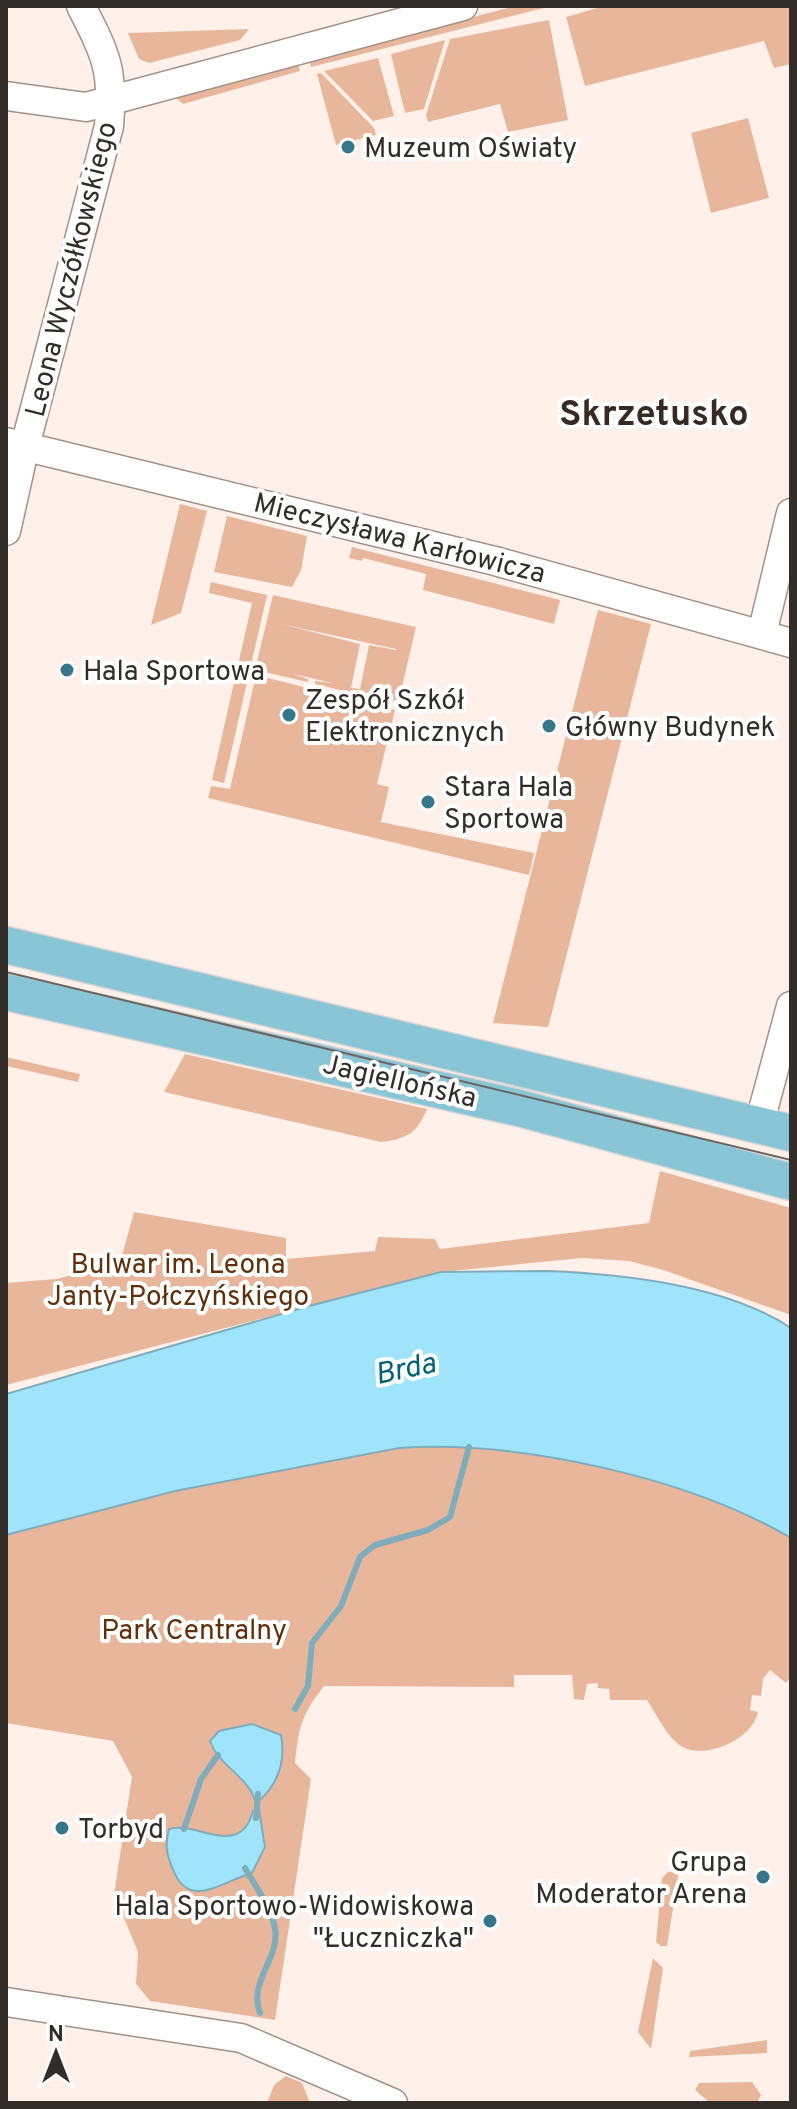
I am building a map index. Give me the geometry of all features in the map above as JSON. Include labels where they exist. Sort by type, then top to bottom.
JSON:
[{"type":"main road","name":"Jagiellońska","points":[[6,945],[775,1129]]},
{"type":"main road","name":"Jagiellońska","points":[[6,992],[519,1108],[791,1182]]},
{"type":"street","name":"Leona Wyczółkowskiego","points":[[6,531],[15,444],[109,126],[113,80],[106,56],[81,6]]},
{"type":"street","points":[[6,96],[72,106],[112,100],[463,6]]},
{"type":"street","name":"Mieczysława Karłowicza","points":[[15,444],[480,557],[791,643]]},
{"type":"street","points":[[762,634],[791,513]]},
{"type":"street","points":[[775,1129],[791,1006]]},
{"type":"street","points":[[6,2002],[241,2038],[393,2103]]},
{"type":"green space","points":[[516,6],[544,8],[311,67],[310,59]]},
{"type":"green space","points":[[604,6],[791,6],[791,64],[774,68],[764,41],[585,86],[566,17]]},
{"type":"green space","points":[[549,20],[568,120],[508,132],[500,104],[428,122],[426,115],[450,39]]},
{"type":"green space","points":[[249,29],[240,40],[149,63],[139,59],[128,33]]},
{"type":"green space","points":[[445,40],[424,109],[405,113],[391,54]]},
{"type":"green space","points":[[378,58],[394,116],[373,121],[324,71]]},
{"type":"green space","points":[[298,63],[300,71],[183,104],[176,98]]},
{"type":"green space","points":[[321,73],[374,128],[376,135],[336,145],[317,74]]},
{"type":"green space","points":[[748,118],[769,198],[711,213],[691,133]]},
{"type":"green space","points":[[180,504],[207,511],[181,613],[151,625]]},
{"type":"green space","points":[[227,516],[307,536],[301,570],[292,587],[214,572]]},
{"type":"green space","points":[[352,547],[560,600],[554,624],[423,590],[426,574],[363,558],[362,561],[349,558]]},
{"type":"green space","points":[[211,582],[267,595],[224,783],[212,780],[252,603],[209,593]]},
{"type":"green space","points":[[273,595],[416,627],[399,699],[388,702],[315,684],[315,681],[333,683],[293,674],[308,679],[308,682],[255,670]],"holes":[[[281,624],[396,649],[369,645],[360,689],[351,688],[360,644]]]},
{"type":"green space","points":[[598,610],[651,624],[548,1027],[493,1023]]},
{"type":"green space","points":[[256,675],[395,710],[377,784],[389,787],[381,822],[534,853],[529,875],[208,798],[211,786],[230,789]]},
{"type":"green space","points":[[185,1054],[427,1109],[410,1133],[381,1142],[164,1092]]},
{"type":"green space","points":[[6,1057],[80,1074],[78,1082],[6,1066]]},
{"type":"green space","name":"Bulwar im. Leona Janty-Połczyńskiego","points":[[660,1171],[791,1208],[791,1315],[663,1270],[629,1261],[582,1258],[441,1272],[6,1385],[6,1283],[56,1279],[120,1263],[134,1212],[286,1238],[286,1259],[375,1251],[378,1237],[435,1239],[440,1249],[649,1223]]},
{"type":"green space","name":"Park Centralny","points":[[434,1445],[526,1454],[618,1471],[707,1499],[791,1538],[791,1677],[786,1683],[770,1670],[763,1679],[761,1696],[752,1695],[750,1710],[758,1712],[747,1731],[727,1745],[702,1751],[691,1750],[676,1742],[647,1700],[610,1700],[609,1689],[598,1688],[598,1683],[587,1684],[584,1700],[574,1699],[572,1675],[514,1675],[514,1687],[324,1686],[310,1705],[298,1740],[295,1763],[311,1779],[275,2020],[150,2001],[136,1984],[138,1952],[114,1894],[132,1777],[113,1741],[6,1723],[6,1535],[175,1491],[399,1448]]},
{"type":"green space","points":[[679,1871],[667,1946],[661,1946],[656,1942],[662,1878],[668,1872]]},
{"type":"green space","points":[[653,1958],[663,1968],[651,2049],[638,2032]]},
{"type":"green space","points":[[767,2040],[767,2053],[689,2057],[690,2051]]},
{"type":"green space","points":[[286,2076],[302,2083],[310,2103],[267,2103],[274,2085]]},
{"type":"green space","points":[[752,2082],[761,2095],[757,2103],[710,2103],[695,2090],[699,2083]]},
{"type":"water","name":"Brda","points":[[548,1271],[673,1284],[736,1301],[791,1328],[791,1538],[703,1497],[601,1467],[496,1450],[446,1447],[399,1448],[175,1491],[6,1535],[6,1394],[309,1306],[441,1272]]},
{"type":"water","points":[[252,1724],[281,1735],[279,1771],[260,1800],[255,1800],[246,1784],[214,1750],[210,1741],[219,1731]]},
{"type":"water","points":[[259,1810],[265,1847],[252,1873],[206,1890],[187,1888],[179,1881],[167,1853],[169,1829],[191,1829],[228,1836],[238,1833],[247,1825],[253,1811]]},
{"type":"waterway","points":[[295,1709],[308,1686],[312,1643],[341,1606],[360,1557],[375,1545],[428,1530],[450,1517],[469,1447]]},
{"type":"waterway","points":[[184,1829],[201,1779],[218,1755]]},
{"type":"waterway","points":[[256,1818],[258,1794]]},
{"type":"waterway","points":[[245,1868],[267,1905],[275,1929],[273,1950],[258,1991],[260,2013]]},
{"type":"tram line","points":[[6,972],[791,1160]]},
{"type":"place","name":"Muzeum Oświaty","points":[[348,147]]},
{"type":"place","name":"Hala Sportowa","points":[[67,670]]},
{"type":"place","name":"Zespół Szkół Elektronicznych","points":[[289,715]]},
{"type":"place","name":"Główny Budynek","points":[[549,726]]},
{"type":"place","name":"Stara Hala Sportowa","points":[[428,802]]},
{"type":"place","name":"Torbyd","points":[[62,1828]]},
{"type":"place","name":"Grupa Moderator Arena","points":[[763,1877]]},
{"type":"place","name":"Hala Sportowo-Widowiskowa \"Łuczniczka\"","points":[[490,1921]]},
{"type":"district","name":"Skrzetusko","points":[[654,412]]}]
